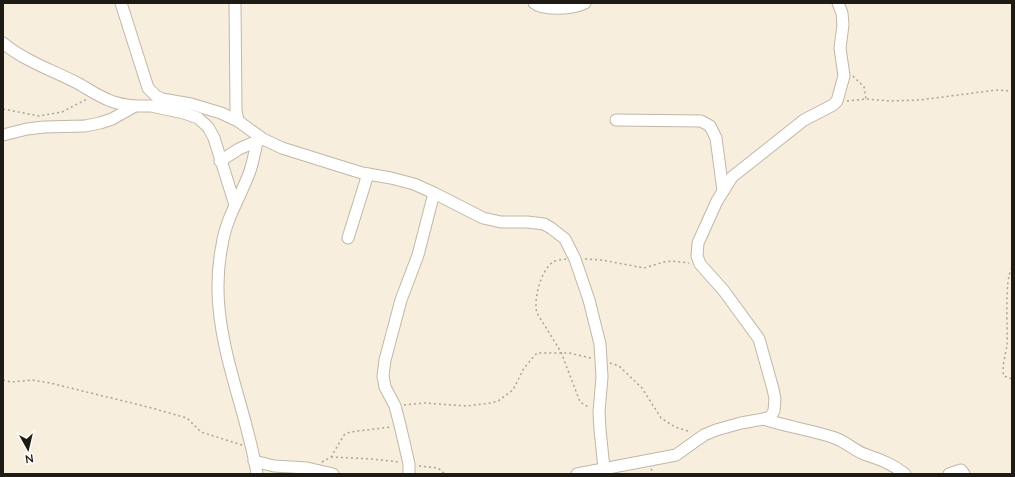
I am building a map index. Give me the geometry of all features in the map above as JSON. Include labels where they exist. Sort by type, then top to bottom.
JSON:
[{"type":"street","points":[[121,3],[148,88],[156,96],[162,99],[221,113],[238,121],[260,140],[282,148],[368,174],[406,182],[434,193],[483,218],[501,222],[527,222],[548,226],[565,239],[575,258],[589,300],[600,344],[602,377],[599,412],[604,468]]},
{"type":"street","points":[[235,3],[236,110],[238,121]]},
{"type":"street","points":[[534,3],[544,8],[569,7],[585,3]]},
{"type":"street","points":[[577,474],[676,455],[701,437],[716,430],[770,417],[774,408],[775,399],[759,339],[724,291],[700,264],[697,256],[698,243],[723,191],[732,177],[804,120],[833,105],[837,101],[844,76],[840,48],[843,25],[842,13],[838,3]]},
{"type":"street","points":[[3,43],[28,60],[81,85],[112,102],[135,106],[151,106],[184,113],[198,118],[208,126],[214,138],[235,205]]},
{"type":"street","points":[[3,135],[44,126],[85,126],[112,119],[135,106]]},
{"type":"street","points":[[616,120],[701,121],[710,126],[716,138],[723,191]]},
{"type":"street","points":[[220,160],[238,149],[260,140]]},
{"type":"street","points":[[256,474],[254,456],[224,342],[219,308],[218,269],[227,224],[250,171],[260,140]]},
{"type":"street","points":[[348,238],[368,174]]},
{"type":"street","points":[[409,469],[395,406],[385,388],[383,376],[385,360],[401,300],[418,255],[434,193]]},
{"type":"street","points":[[774,408],[777,421],[780,425]]},
{"type":"street","points":[[764,419],[780,425],[824,434],[845,442],[862,453],[894,465],[905,474]]},
{"type":"street","points":[[254,456],[274,466],[307,468],[333,474]]},
{"type":"street","points":[[949,474],[961,470],[964,474]]},
{"type":"path","points":[[843,67],[864,87],[866,99]]},
{"type":"path","points":[[837,101],[866,99],[890,101],[920,100],[996,90],[1012,91]]},
{"type":"path","points":[[3,109],[39,116],[62,112],[96,94]]},
{"type":"path","points":[[599,412],[586,407],[580,402],[562,352],[537,313],[535,307],[538,290],[546,269],[553,262],[575,258],[602,260],[644,268],[672,261],[700,264]]},
{"type":"path","points":[[1012,268],[1010,271],[1008,286],[1006,327],[1007,345],[1003,373],[1004,376],[1012,379]]},
{"type":"path","points":[[395,406],[425,403],[466,406],[491,404],[498,401],[513,390],[524,368],[537,353],[562,352],[619,366],[642,388],[661,418],[675,427],[694,433],[701,437]]},
{"type":"path","points":[[3,380],[11,382],[32,380],[50,383],[187,418],[201,432],[236,443],[254,456]]},
{"type":"path","points":[[332,457],[344,435],[350,432],[400,425]]},
{"type":"path","points":[[321,462],[332,457],[372,459],[409,469],[438,468],[445,474]]}]
